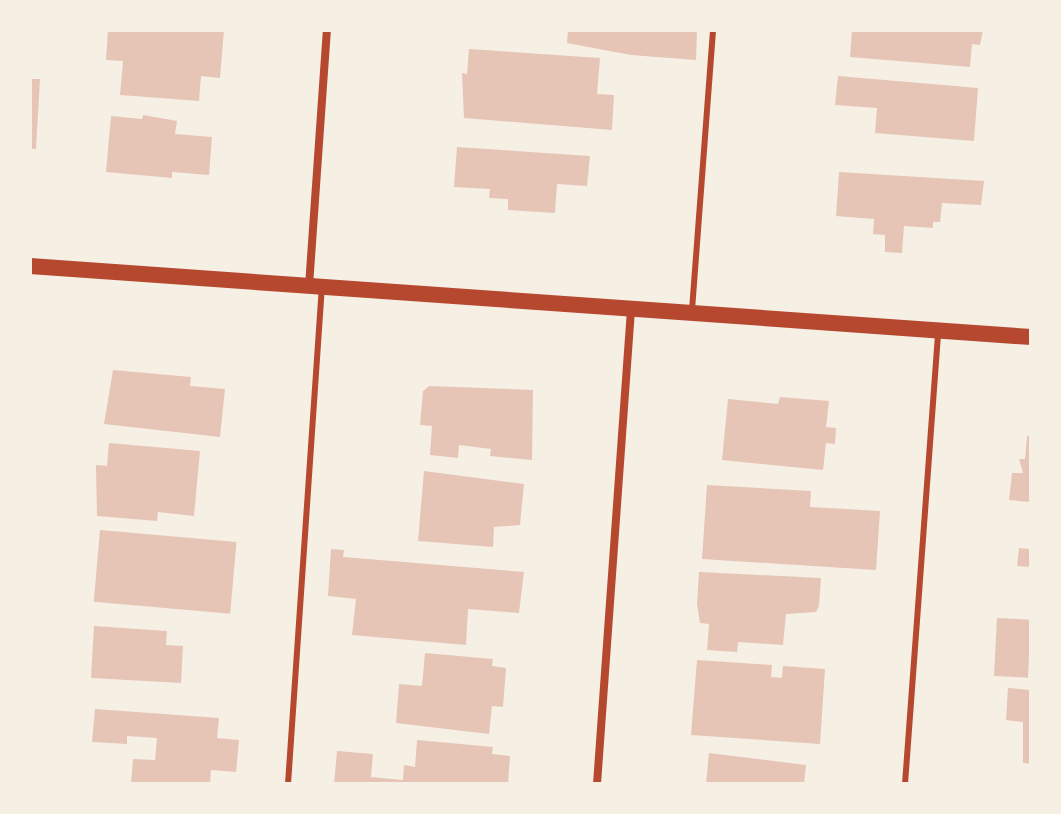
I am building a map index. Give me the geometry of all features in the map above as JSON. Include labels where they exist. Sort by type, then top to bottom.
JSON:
[{"type":"main road","points":[[30,266],[1031,337]]},
{"type":"street","points":[[316,287],[327,30]]},
{"type":"street","points":[[597,784],[631,309]]},
{"type":"lane","points":[[691,313],[713,30]]},
{"type":"lane","points":[[288,784],[316,287]]},
{"type":"lane","points":[[905,784],[938,330]]},
{"type":"building","points":[[108,30],[224,30],[220,78],[201,76],[199,101],[120,95],[123,61],[106,60]]},
{"type":"building","points":[[568,30],[697,30],[696,60],[631,55],[567,43]]},
{"type":"building","points":[[852,30],[983,30],[980,45],[972,44],[970,67],[850,57]]},
{"type":"building","points":[[469,49],[600,58],[597,94],[614,95],[612,130],[464,118],[462,73],[467,74]]},
{"type":"building","points":[[838,76],[978,88],[974,141],[875,133],[877,108],[835,105]]},
{"type":"building","points":[[30,79],[40,79],[36,149],[30,149]]},
{"type":"building","points":[[143,115],[177,121],[175,134],[212,137],[209,175],[172,172],[172,178],[106,172],[111,116],[142,119]]},
{"type":"building","points":[[457,147],[590,156],[587,186],[557,184],[555,213],[508,210],[508,199],[489,198],[490,189],[454,187]]},
{"type":"building","points":[[839,172],[984,181],[981,205],[942,203],[940,222],[933,222],[933,228],[904,226],[902,253],[885,252],[885,235],[873,234],[874,219],[836,216]]},
{"type":"building","points":[[113,370],[191,377],[190,386],[225,389],[220,437],[104,424]]},
{"type":"building","points":[[429,386],[533,390],[532,460],[490,456],[491,449],[459,445],[458,458],[430,455],[432,426],[420,425],[423,391]]},
{"type":"building","points":[[780,397],[829,401],[826,427],[836,428],[835,444],[826,443],[823,470],[722,460],[728,399],[778,404]]},
{"type":"building","points":[[1027,436],[1031,436],[1031,502],[1009,500],[1012,473],[1023,473],[1019,459],[1025,459]]},
{"type":"building","points":[[109,443],[200,451],[194,516],[158,512],[157,521],[97,516],[96,465],[107,466]]},
{"type":"building","points":[[424,471],[524,484],[520,525],[494,527],[493,547],[418,541]]},
{"type":"building","points":[[707,485],[811,491],[810,507],[880,511],[876,570],[702,559]]},
{"type":"building","points":[[100,530],[236,542],[230,614],[94,602]]},
{"type":"building","points":[[1019,548],[1031,549],[1031,567],[1017,566]]},
{"type":"building","points":[[331,549],[344,550],[343,557],[524,572],[519,613],[468,609],[466,645],[352,635],[356,599],[328,596]]},
{"type":"building","points":[[699,572],[821,578],[819,606],[816,612],[786,614],[783,645],[738,642],[737,652],[707,650],[709,624],[700,623],[697,604]]},
{"type":"building","points":[[997,618],[1031,620],[1028,678],[994,676]]},
{"type":"building","points":[[94,626],[167,631],[166,645],[183,646],[181,683],[91,678]]},
{"type":"building","points":[[425,653],[493,659],[492,666],[506,668],[503,707],[492,706],[489,734],[396,723],[399,684],[422,686]]},
{"type":"building","points":[[697,660],[772,665],[771,677],[782,678],[783,666],[825,669],[820,744],[691,735]]},
{"type":"building","points":[[1008,688],[1031,690],[1031,764],[1023,763],[1023,722],[1006,720]]},
{"type":"building","points":[[95,709],[219,718],[217,738],[239,740],[236,772],[211,770],[210,784],[131,784],[133,759],[155,760],[157,738],[127,736],[127,744],[92,742]]},
{"type":"building","points":[[417,740],[493,747],[492,754],[510,756],[508,784],[334,784],[337,751],[373,754],[371,777],[403,780],[404,765],[415,767]]},
{"type":"building","points":[[709,753],[806,765],[804,784],[706,784]]}]
